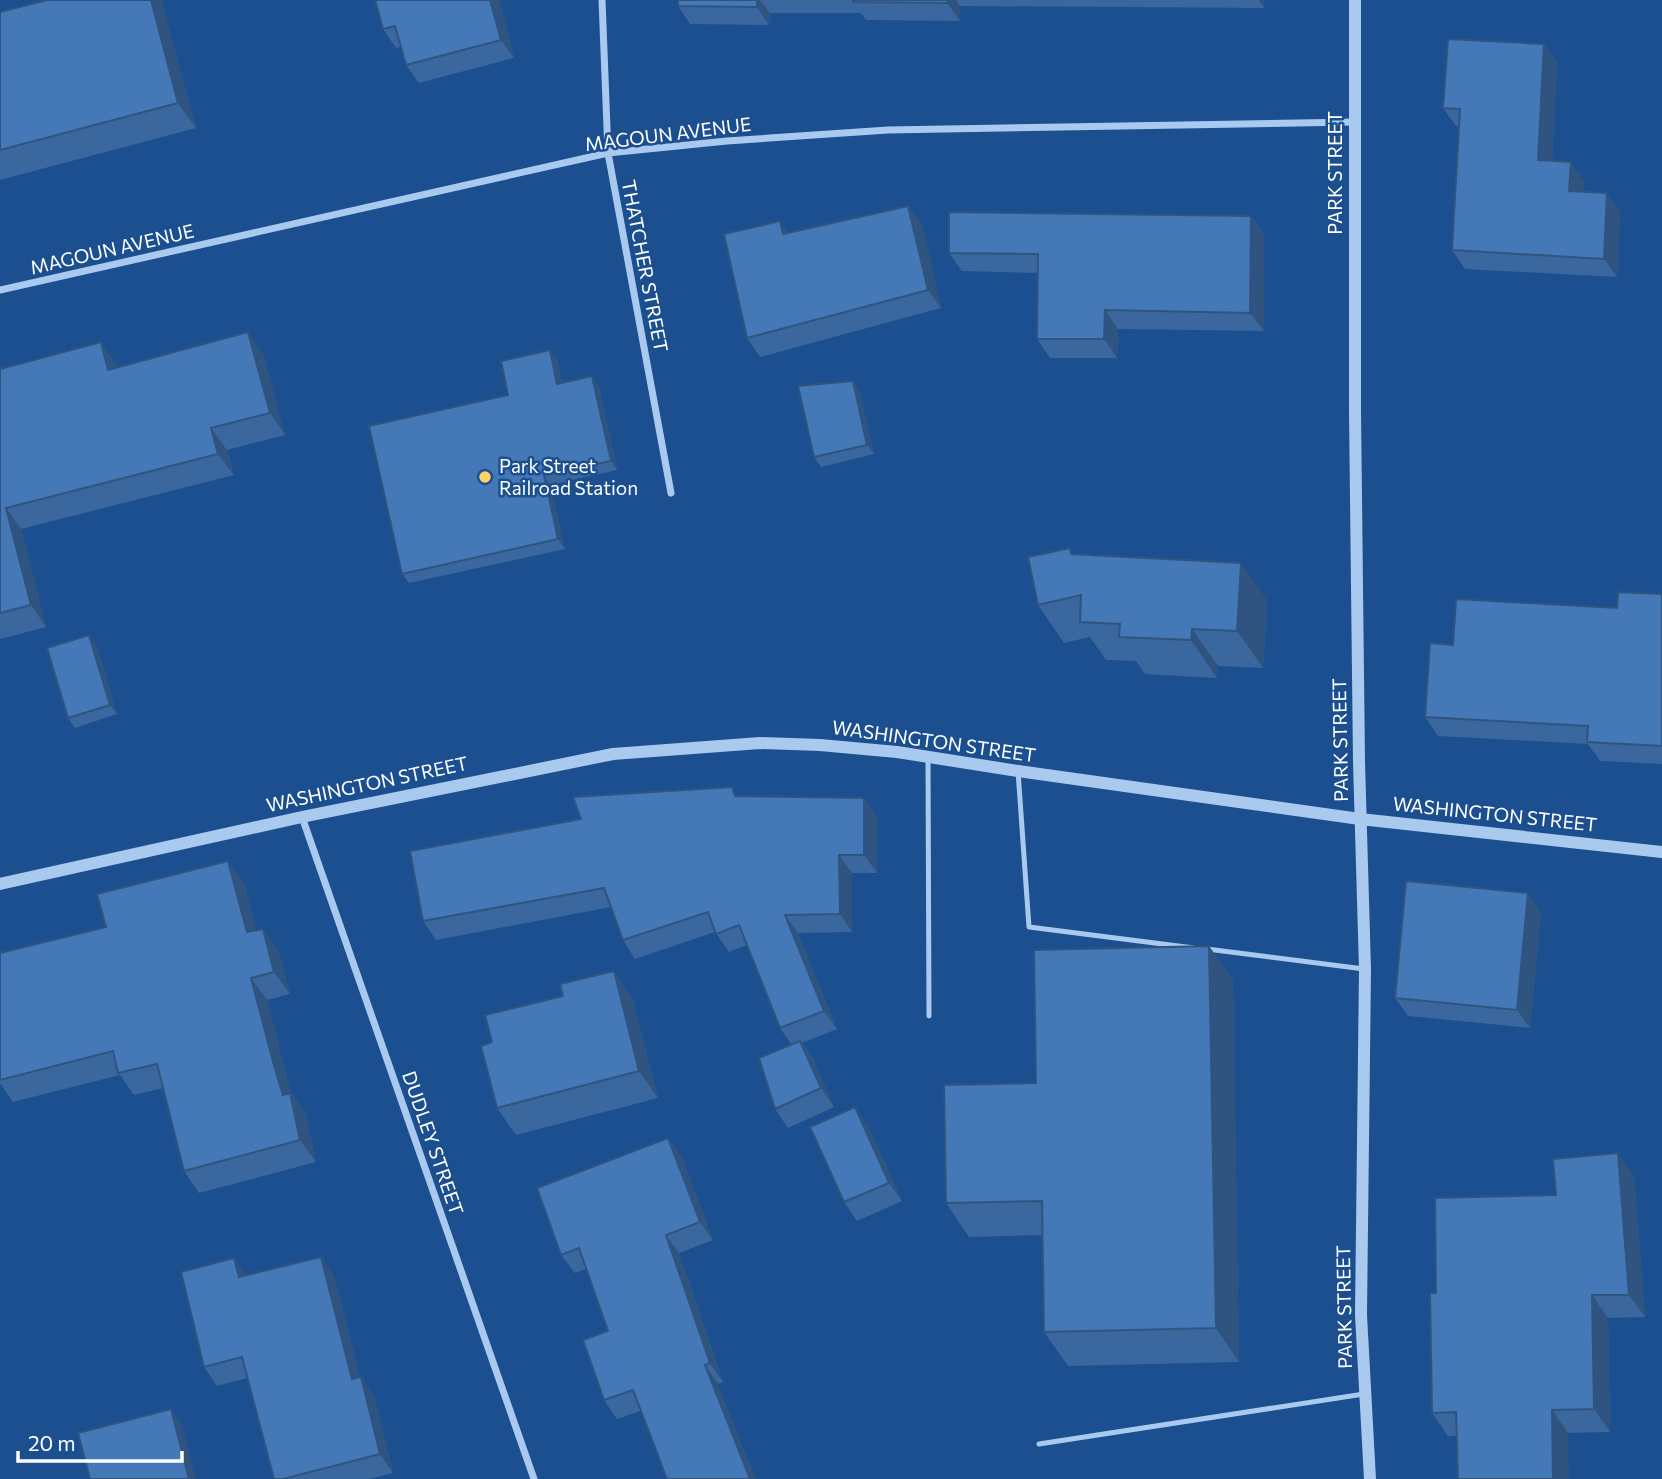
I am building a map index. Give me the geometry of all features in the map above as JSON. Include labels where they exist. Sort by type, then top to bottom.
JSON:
[{"type":"street","name":"THATCHER STREET","points":[[603,0],[608,153],[671,493]]},
{"type":"street","name":"PARK STREET","points":[[1355,0],[1360,819],[1365,969],[1360,1315],[1370,1479]]},
{"type":"street","name":"MAGOUN AVENUE","points":[[0,290],[608,153],[727,141],[888,130],[1354,122]]},
{"type":"street","name":"WASHINGTON STREET","points":[[0,884],[302,817],[613,754],[760,743],[820,745],[928,757],[1360,819],[1662,852]]},
{"type":"street","name":"DUDLEY STREET","points":[[302,817],[534,1479]]},
{"type":"lane","points":[[928,757],[929,1016]]},
{"type":"lane","points":[[1018,771],[1029,927],[1365,969]]},
{"type":"lane","points":[[1039,1444],[1365,1394]]},
{"type":"building","points":[[47,0],[151,0],[178,103],[0,150],[0,12]]},
{"type":"building","points":[[375,0],[490,0],[501,40],[406,65],[395,26],[383,29]]},
{"type":"building","points":[[678,0],[757,0],[757,7],[678,6]]},
{"type":"building","points":[[947,0],[947,3],[853,2]]},
{"type":"building","points":[[1448,39],[1544,44],[1538,160],[1571,162],[1569,191],[1607,193],[1604,259],[1452,250],[1460,109],[1443,108]]},
{"type":"building","points":[[908,206],[928,290],[747,338],[724,234],[780,221],[783,234]]},
{"type":"building","points":[[949,212],[1251,216],[1250,313],[1105,310],[1104,339],[1037,339],[1038,254],[949,253]]},
{"type":"building","points":[[248,332],[270,413],[211,428],[218,454],[6,508],[31,605],[0,613],[0,369],[101,342],[108,370]]},
{"type":"building","name":"Park Street Railroad Station","points":[[550,350],[557,384],[592,376],[611,461],[544,475],[558,539],[402,574],[369,426],[508,395],[501,361]]},
{"type":"building","points":[[853,381],[867,445],[814,457],[798,386]]},
{"type":"building","points":[[1070,548],[1071,554],[1241,563],[1237,631],[1192,629],[1191,640],[1119,637],[1120,624],[1080,622],[1081,595],[1038,605],[1028,557]]},
{"type":"building","points":[[1618,592],[1662,594],[1662,746],[1587,742],[1588,726],[1425,717],[1430,643],[1453,645],[1456,599],[1617,608]]},
{"type":"building","points":[[89,635],[110,705],[68,718],[47,648]]},
{"type":"building","points":[[732,787],[735,796],[864,798],[864,855],[839,855],[840,914],[785,915],[824,1011],[780,1028],[739,925],[716,934],[708,912],[623,940],[604,888],[423,921],[410,851],[581,819],[573,797]]},
{"type":"building","points":[[228,861],[247,932],[263,929],[274,972],[251,978],[283,1095],[290,1093],[300,1140],[184,1171],[157,1064],[118,1073],[113,1051],[0,1080],[0,953],[106,927],[97,894]]},
{"type":"building","points":[[1406,881],[1528,893],[1517,1010],[1395,998]]},
{"type":"building","points":[[1209,946],[1216,1328],[1044,1332],[1042,1201],[946,1203],[944,1085],[1036,1083],[1034,950]]},
{"type":"building","points":[[614,971],[639,1071],[497,1108],[481,1046],[492,1042],[485,1015],[563,996],[560,984]]},
{"type":"building","points":[[800,1041],[821,1088],[775,1109],[759,1058]]},
{"type":"building","points":[[855,1107],[889,1183],[844,1202],[810,1127]]},
{"type":"building","points":[[668,1138],[700,1222],[666,1235],[710,1363],[705,1365],[750,1479],[667,1479],[633,1390],[604,1400],[583,1340],[608,1331],[579,1248],[561,1255],[537,1188]]},
{"type":"building","points":[[1618,1153],[1629,1295],[1592,1295],[1594,1409],[1552,1410],[1553,1479],[1458,1479],[1456,1412],[1432,1413],[1430,1293],[1436,1293],[1435,1198],[1556,1195],[1553,1159]]},
{"type":"building","points":[[321,1257],[352,1379],[361,1377],[380,1454],[274,1479],[242,1357],[204,1367],[181,1272],[234,1258],[239,1277]]},
{"type":"building","points":[[171,1409],[189,1479],[90,1479],[78,1433]]},
{"type":"place","name":"Park Street Railroad Station","points":[[485,477]]}]
